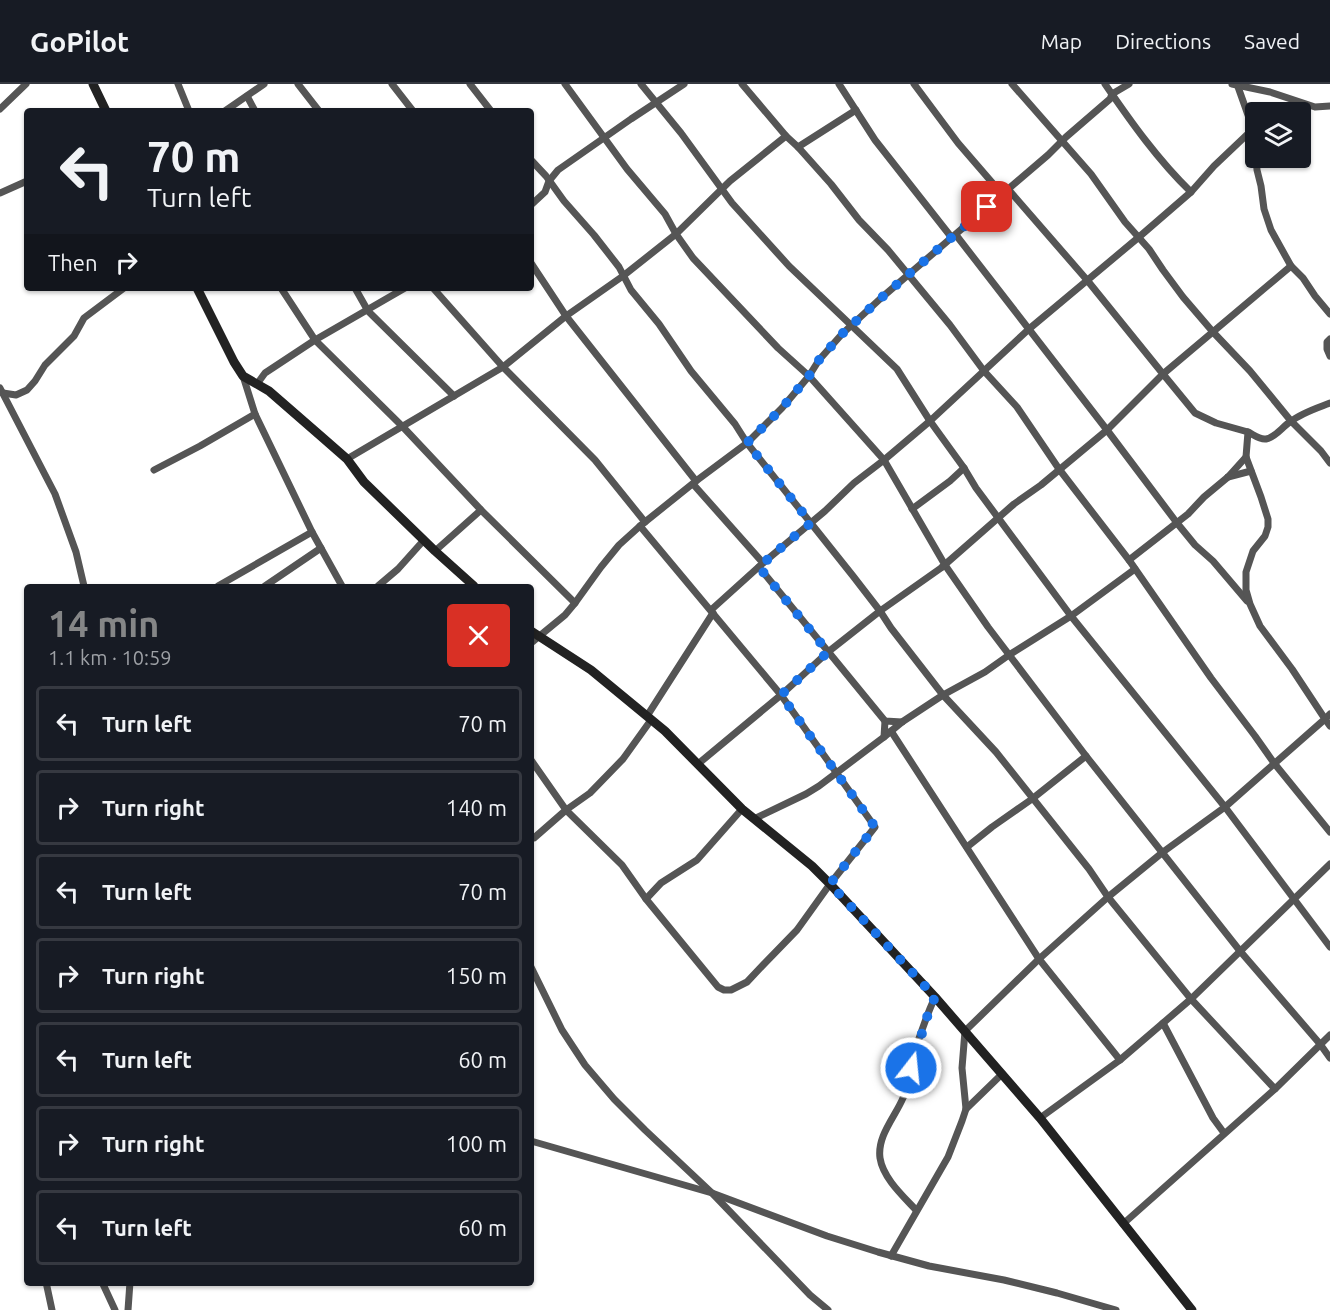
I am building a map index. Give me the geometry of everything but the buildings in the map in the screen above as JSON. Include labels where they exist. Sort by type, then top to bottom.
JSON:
[{"type":"street","points":[[0,109],[26,84]]},
{"type":"street","points":[[93,84],[105,108]]},
{"type":"street","points":[[178,84],[188,108]]},
{"type":"street","points":[[229,108],[264,84]]},
{"type":"street","points":[[298,84],[317,108]]},
{"type":"street","points":[[392,84],[411,108]]},
{"type":"street","points":[[472,84],[487,108]]},
{"type":"street","points":[[565,84],[627,169],[665,214],[693,258],[778,348],[809,376],[884,460],[945,565],[988,627],[1086,756],[1240,951],[1330,1058]]},
{"type":"street","points":[[641,84],[681,133],[732,203],[789,266],[897,369],[976,488],[1071,616],[1225,807],[1330,947]]},
{"type":"street","points":[[534,202],[544,192],[558,170],[684,84]]},
{"type":"street","points":[[742,84],[831,184],[859,220],[888,250],[950,325],[984,371],[1017,407],[1059,469],[1129,560],[1211,678],[1274,763],[1330,832]]},
{"type":"street","points":[[839,84],[876,140],[1029,329],[1177,523],[1250,604]]},
{"type":"street","points":[[914,84],[958,143],[1088,280],[1194,413],[1262,439],[1280,432],[1291,421],[1308,411],[1330,403]]},
{"type":"street","points":[[1012,84],[1091,174],[1183,297],[1330,463]]},
{"type":"street","points":[[1105,84],[1128,118],[1169,169],[1191,192]]},
{"type":"street","points":[[534,635],[565,615],[601,567],[642,524],[747,443],[782,408],[809,376],[819,360],[851,326],[1048,155],[1110,99],[1112,94],[1129,84]]},
{"type":"street","points":[[1235,84],[1270,92],[1315,107],[1330,106]]},
{"type":"street","points":[[1235,84],[1245,109]]},
{"type":"street","points":[[246,96],[253,108]]},
{"type":"street","points":[[798,147],[856,110]]},
{"type":"street","points":[[346,459],[502,367],[676,234],[730,181],[786,136]]},
{"type":"street","points":[[534,838],[590,793],[623,759],[712,612],[761,565],[854,483],[930,421],[1029,329],[1191,192],[1245,137]]},
{"type":"street","points":[[534,164],[619,267],[631,290],[659,324],[691,371],[735,424],[747,443],[880,611],[943,695],[996,752],[1089,869],[1108,897],[1191,999],[1275,1089]]},
{"type":"street","points":[[1257,168],[1264,209],[1271,230],[1291,266],[1304,278],[1330,314]]},
{"type":"street","points":[[0,193],[24,182]]},
{"type":"street","points":[[698,764],[781,695],[828,652],[880,611],[945,565],[1014,504],[1107,430],[1163,374],[1291,266]]},
{"type":"street","points":[[534,267],[566,316],[694,483],[885,721],[884,737]]},
{"type":"street","points":[[1,391],[16,395],[27,390],[45,365],[74,336],[84,318],[120,291]]},
{"type":"street","points":[[198,291],[243,376],[255,414],[312,532],[341,584]]},
{"type":"street","points":[[283,291],[315,340],[575,603]]},
{"type":"street","points":[[357,291],[368,311],[453,396]]},
{"type":"street","points":[[257,384],[265,373],[315,340],[400,291]]},
{"type":"street","points":[[436,291],[502,367],[595,460],[642,524],[781,695],[875,827],[797,930],[747,982],[731,990],[724,990],[718,987],[646,899],[622,865],[566,810],[534,764]]},
{"type":"street","points":[[1330,339],[1327,342],[1327,349],[1330,356]]},
{"type":"street","points":[[243,376],[278,399],[346,459],[364,482],[472,584]]},
{"type":"street","points":[[1,391],[55,494],[76,552],[84,584]]},
{"type":"street","points":[[154,470],[255,414]]},
{"type":"street","points":[[1248,432],[1246,457],[1264,508],[1268,527],[1265,536],[1253,551],[1246,572],[1246,590],[1260,626],[1327,716],[1330,726]]},
{"type":"street","points":[[1129,560],[1177,523],[1228,477],[1246,457]]},
{"type":"street","points":[[912,509],[943,487],[964,468]]},
{"type":"street","points":[[1228,477],[1251,471]]},
{"type":"street","points":[[435,551],[481,510]]},
{"type":"street","points":[[221,584],[312,532]]},
{"type":"street","points":[[380,584],[398,570],[424,540]]},
{"type":"street","points":[[268,584],[321,548]]},
{"type":"street","points":[[754,819],[819,786],[902,722],[1071,616],[1135,569]]},
{"type":"street","points":[[534,637],[591,670],[665,731],[742,809],[812,866],[830,884],[935,997],[1040,1118],[1192,1310]]},
{"type":"street","points":[[891,1256],[948,1157],[962,1121],[966,1108],[962,1068],[965,1031],[1039,959],[1108,897],[1163,852],[1225,807],[1327,716]]},
{"type":"street","points":[[885,721],[902,722]]},
{"type":"street","points":[[891,731],[1039,959],[1120,1060]]},
{"type":"street","points":[[967,847],[1086,756]]},
{"type":"street","points":[[646,899],[661,883],[697,860],[742,809]]},
{"type":"street","points":[[1040,1118],[1120,1060],[1191,999],[1330,864]]},
{"type":"street","points":[[534,973],[562,1030],[585,1065],[614,1099],[712,1193],[804,1289],[828,1310]]},
{"type":"street","points":[[916,1210],[885,1173],[880,1158],[880,1144],[905,1095],[914,1056],[935,997]]},
{"type":"street","points":[[1163,1023],[1213,1118],[1224,1133]]},
{"type":"street","points":[[1123,1224],[1275,1089],[1330,1035]]},
{"type":"street","points":[[966,1108],[1002,1074]]},
{"type":"street","points":[[534,1142],[712,1193],[826,1236],[891,1256],[1025,1285],[1116,1310]]},
{"type":"street","points":[[47,1286],[52,1310]]},
{"type":"street","points":[[104,1286],[115,1310]]},
{"type":"street","points":[[128,1310],[130,1286]]},
{"type":"route","points":[[911,1068],[935,997],[830,884],[875,827],[781,695],[828,652],[759,567],[811,523],[747,443],[782,408],[842,334],[987,207]]}]
